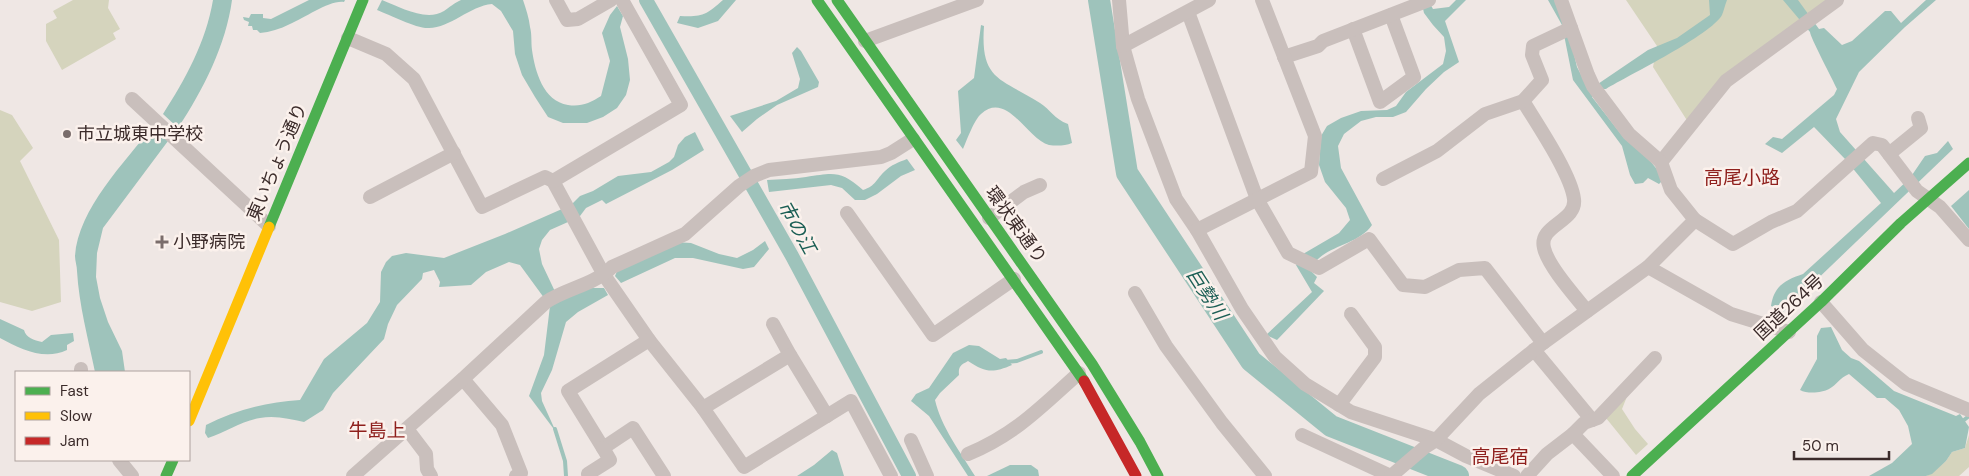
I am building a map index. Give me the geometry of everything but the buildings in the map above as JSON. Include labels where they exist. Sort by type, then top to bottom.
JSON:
[{"type":"main road","name":"東いちょう通り","points":[[190,418],[363,0]]},
{"type":"main road","name":"環状東通り","points":[[817,0],[1078,373],[1136,476]]},
{"type":"main road","name":"環状東通り","points":[[837,0],[1092,364],[1140,442],[1158,476]]},
{"type":"main road","name":"国道264号","points":[[1632,476],[1821,302],[1924,194],[1969,162]]},
{"type":"main road","points":[[166,476],[173,461]]},
{"type":"street","points":[[556,0],[567,20],[578,18],[611,0]]},
{"type":"street","points":[[553,181],[681,105],[622,0]]},
{"type":"street","points":[[866,41],[977,0]]},
{"type":"street","points":[[1118,0],[1123,46],[1138,99],[1176,199],[1197,230],[1242,310],[1275,356],[1305,384],[1350,412],[1514,476]]},
{"type":"street","points":[[1123,46],[1209,0]]},
{"type":"street","points":[[1197,230],[1311,172],[1316,136],[1262,0]]},
{"type":"street","points":[[1561,0],[1588,76],[1596,90],[1629,134],[1661,162],[1671,190],[1695,220],[1733,244],[1772,222],[1797,211],[1873,144],[1882,145],[1907,177],[1940,207],[1969,240]]},
{"type":"street","points":[[1661,162],[1726,81],[1837,0]]},
{"type":"street","points":[[1284,57],[1318,46],[1323,41],[1423,2]]},
{"type":"street","points":[[1188,12],[1258,199],[1288,253],[1319,268],[1369,239],[1403,285],[1425,287],[1459,270],[1485,268],[1592,420]]},
{"type":"street","points":[[1353,29],[1380,102],[1414,77],[1391,14]]},
{"type":"street","points":[[1383,178],[1437,151],[1485,114],[1523,101],[1542,80],[1532,55],[1533,46],[1571,28]]},
{"type":"street","points":[[348,38],[386,54],[414,79],[482,207],[545,177],[553,181],[604,275],[649,340],[703,408],[744,471],[850,401],[891,476]]},
{"type":"street","points":[[132,99],[269,226]]},
{"type":"street","points":[[1523,101],[1570,183],[1575,201],[1569,216],[1547,233],[1543,246],[1548,258],[1586,312]]},
{"type":"street","points":[[1889,154],[1921,128],[1918,118]]},
{"type":"street","points":[[353,476],[552,298],[604,275],[612,267],[685,234],[738,186],[754,176],[769,170],[881,157],[913,139]]},
{"type":"street","points":[[370,198],[454,153]]},
{"type":"street","points":[[989,218],[1024,192],[1040,185]]},
{"type":"street","points":[[847,214],[933,335],[1014,279]]},
{"type":"street","points":[[1302,435],[1391,476],[1430,443],[1479,394],[1539,347],[1648,267],[1695,220]]},
{"type":"street","points":[[1648,267],[1731,314],[1789,332]]},
{"type":"street","points":[[1135,293],[1166,346],[1222,423],[1265,476]]},
{"type":"street","points":[[1821,302],[1863,350],[1906,384],[1967,409]]},
{"type":"street","points":[[1338,405],[1375,356],[1375,347],[1350,314]]},
{"type":"street","points":[[773,324],[827,416]]},
{"type":"street","points":[[588,474],[610,460],[568,391],[649,340]]},
{"type":"street","points":[[703,408],[790,355]]},
{"type":"street","points":[[1527,476],[1547,454],[1584,423],[1598,418],[1656,358]]},
{"type":"street","points":[[968,454],[991,444],[1024,422],[1078,373]]},
{"type":"street","points":[[463,378],[502,425],[522,473],[516,476]]},
{"type":"street","points":[[407,428],[426,454],[427,469],[431,476]]},
{"type":"street","points":[[603,448],[633,428],[664,476]]},
{"type":"street","points":[[1572,434],[1613,476]]},
{"type":"street","points":[[911,440],[927,476]]},
{"type":"street","points":[[120,461],[132,476]]},
{"type":"green space","points":[[73,0],[109,0],[108,8],[120,29],[113,33],[116,39],[62,70],[46,41],[46,24],[57,18],[53,11]]},
{"type":"green space","points":[[1626,0],[1832,0],[1688,122],[1653,67],[1657,46]]},
{"type":"green space","points":[[0,110],[12,115],[33,148],[20,161],[59,240],[61,302],[32,311],[0,302]]},
{"type":"green space","points":[[1628,394],[1622,409],[1648,444],[1636,455],[1606,418]]},
{"type":"green space","points":[[1969,435],[1969,467],[1959,476],[1926,476],[1946,461],[1952,452],[1965,448]]},
{"type":"water","points":[[213,0],[232,0],[225,34],[204,83],[178,128],[163,114],[194,60],[210,16]]},
{"type":"water","points":[[309,0],[345,0],[344,2],[324,6],[296,21],[264,33],[253,30],[252,26],[248,26],[249,22],[244,20],[243,17],[249,18],[251,14],[263,14],[263,18],[271,19]]},
{"type":"water","points":[[382,0],[413,12],[429,15],[444,11],[461,0],[523,0],[531,30],[533,58],[538,76],[552,98],[568,105],[585,104],[601,96],[610,61],[602,33],[610,15],[617,6],[623,16],[620,27],[628,59],[630,80],[626,95],[617,108],[603,117],[587,123],[563,123],[548,117],[535,97],[522,75],[515,54],[513,31],[501,11],[492,4],[476,9],[445,25],[424,28],[377,10]]},
{"type":"water","points":[[723,0],[736,0],[718,21],[698,28],[677,23],[680,16],[704,14]]},
{"type":"water","points":[[1421,0],[1428,0],[1433,9],[1449,7],[1456,0],[1466,0],[1445,21],[1459,62],[1444,72],[1406,112],[1393,117],[1376,117],[1361,121],[1344,134],[1338,146],[1341,168],[1372,225],[1358,238],[1330,251],[1315,262],[1310,270],[1317,277],[1314,283],[1324,291],[1277,340],[1266,335],[1312,292],[1296,265],[1303,254],[1339,233],[1350,220],[1346,208],[1325,182],[1319,165],[1321,136],[1327,126],[1341,118],[1361,111],[1387,110],[1396,106],[1406,92],[1443,64],[1446,51],[1444,37],[1424,13]]},
{"type":"water","points":[[1548,0],[1556,0],[1570,37],[1577,67],[1589,90],[1648,50],[1677,38],[1710,15],[1709,0],[1727,0],[1722,15],[1715,23],[1687,44],[1606,89],[1601,89],[1592,97],[1624,138],[1637,145],[1660,173],[1663,180],[1659,184],[1648,178],[1643,183],[1635,184],[1630,175],[1622,146],[1573,80],[1562,25]]},
{"type":"water","points":[[1783,0],[1798,0],[1819,29],[1824,28],[1842,45],[1852,41],[1885,11],[1891,11],[1901,23],[1926,0],[1936,0],[1859,72],[1836,119],[1840,132],[1894,193],[1910,178],[1925,156],[1937,153],[1948,141],[1953,149],[1783,312],[1771,306],[1772,299],[1781,285],[1803,274],[1881,203],[1846,160],[1814,127],[1782,153],[1765,144],[1773,137],[1782,139],[1834,95],[1837,89],[1810,32]]},
{"type":"water","points":[[981,25],[984,26],[986,58],[996,76],[1040,103],[1059,120],[1068,124],[1072,143],[1055,146],[1049,145],[1033,135],[1017,119],[1000,108],[991,108],[978,117],[963,149],[956,140],[961,133],[958,91],[974,78]]},
{"type":"water","points":[[797,47],[819,82],[818,87],[777,105],[742,132],[730,116],[776,101],[798,88],[800,79],[792,53]]},
{"type":"water","points":[[153,126],[168,141],[103,228],[97,253],[96,277],[100,298],[108,322],[122,351],[125,371],[95,371],[84,322],[75,256],[78,238],[85,221],[94,204],[117,171]]},
{"type":"water","points":[[695,132],[704,150],[672,170],[606,204],[602,200],[586,208],[580,216],[550,230],[542,240],[539,249],[542,264],[559,300],[591,288],[604,288],[608,295],[578,312],[566,322],[552,370],[541,393],[542,401],[556,432],[529,396],[544,355],[550,306],[520,265],[509,262],[486,272],[471,285],[439,287],[440,282],[434,270],[423,273],[422,279],[397,305],[388,324],[384,339],[333,393],[323,410],[304,422],[277,417],[260,418],[208,438],[205,433],[206,425],[228,415],[275,403],[300,400],[324,359],[367,323],[380,302],[381,272],[386,262],[392,256],[406,253],[444,258],[505,234],[572,204],[580,196],[593,191],[618,176],[651,172],[669,162],[674,157],[678,145],[685,137]]},
{"type":"water","points":[[907,159],[915,170],[901,176],[877,194],[865,200],[855,200],[842,188],[831,185],[769,192],[767,180],[830,174],[842,176],[863,190],[873,184],[890,167]]},
{"type":"water","points":[[1969,190],[1969,229],[1951,206]]},
{"type":"water","points":[[765,241],[769,249],[754,267],[743,269],[693,258],[675,258],[621,283],[615,276],[618,269],[675,242],[691,243],[719,254],[737,258]]},
{"type":"water","points":[[0,319],[24,330],[28,337],[42,342],[51,335],[73,333],[74,341],[67,345],[67,350],[58,353],[41,354],[33,352],[0,338]]},
{"type":"water","points":[[1831,327],[1842,350],[1851,358],[1859,361],[1894,391],[1956,416],[1960,414],[1969,427],[1965,448],[1952,452],[1946,461],[1932,474],[1926,476],[1869,476],[1892,463],[1912,444],[1908,426],[1899,410],[1885,398],[1877,398],[1849,374],[1826,390],[1810,392],[1800,390],[1817,359],[1817,336],[1821,328]]},
{"type":"water","points":[[969,345],[979,346],[1000,359],[1006,358],[1012,365],[1000,369],[985,370],[968,361],[960,366],[959,375],[935,400],[947,430],[975,476],[968,476],[929,416],[911,401],[916,394],[929,388],[953,353]]},
{"type":"water","points":[[832,450],[837,453],[844,476],[797,476],[814,465]]},
{"type":"water","points":[[1010,465],[1031,465],[1038,470],[1039,476],[987,476]]},
{"type":"waterway","name":"市の江","points":[[646,0],[792,256],[909,476]]},
{"type":"waterway","name":"巨勢川","points":[[1099,0],[1127,173],[1251,361],[1331,426],[1458,476]]},
{"type":"waterway","points":[[1005,362],[1017,361],[1041,352]]},
{"type":"waterway","points":[[1964,420],[1969,416]]},
{"type":"waterway","points":[[555,429],[565,461],[566,476]]},
{"type":"traffic: fast","points":[[269,227],[363,0]]},
{"type":"traffic: fast","points":[[817,0],[1084,381]]},
{"type":"traffic: fast","points":[[837,0],[1092,364],[1140,442],[1158,476]]},
{"type":"traffic: fast","points":[[1632,476],[1821,302],[1901,223],[1969,163]]},
{"type":"traffic: fast","points":[[166,476],[173,461]]},
{"type":"traffic: slow","points":[[190,419],[269,227]]},
{"type":"traffic: jam","points":[[1084,381],[1136,476]]},
{"type":"place","name":"市立城東中学校","points":[[67,134]]},
{"type":"place","name":"小野病院","points":[[162,242]]},
{"type":"district","name":"高尾小路","points":[[1742,177]]},
{"type":"district","name":"牛島上","points":[[377,430]]},
{"type":"district","name":"高尾宿","points":[[1500,456]]}]
